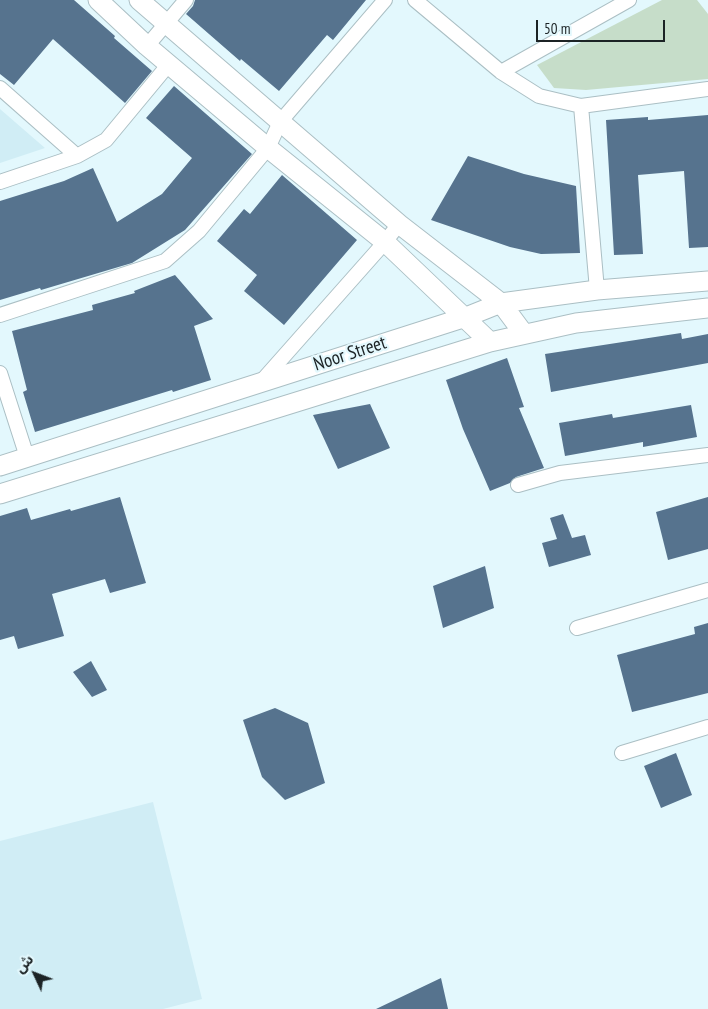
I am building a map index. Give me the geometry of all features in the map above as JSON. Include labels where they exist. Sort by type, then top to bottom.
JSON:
[{"type":"main road","points":[[98,0],[147,46],[268,148],[385,242],[466,317],[490,342]]},
{"type":"main road","points":[[139,0],[399,224],[501,303],[524,334]]},
{"type":"main road","name":"Noor Street","points":[[0,466],[466,317],[501,303],[597,290],[708,281]]},
{"type":"main road","name":"Noor Street","points":[[0,494],[490,342],[576,323],[708,308]]},
{"type":"street","points":[[147,46],[186,0]]},
{"type":"street","points":[[0,315],[165,261],[199,231],[268,148],[280,122],[385,0]]},
{"type":"street","points":[[415,0],[501,72],[539,96],[581,106],[708,89]]},
{"type":"street","points":[[501,72],[629,0]]},
{"type":"street","points":[[0,182],[78,156],[106,140],[169,64]]},
{"type":"street","points":[[0,88],[78,156]]},
{"type":"street","points":[[581,106],[597,290]]},
{"type":"street","points":[[261,382],[399,224]]},
{"type":"street","points":[[0,373],[27,457]]},
{"type":"street","points":[[518,485],[560,473],[708,455]]},
{"type":"street","points":[[577,628],[708,590]]},
{"type":"street","points":[[622,752],[708,727]]},
{"type":"shaded area","points":[[0,109],[45,148],[0,163]]},
{"type":"shaded area","points":[[153,802],[202,999],[163,1009],[0,1009],[0,841]]},
{"type":"green space","points":[[662,0],[697,0],[708,14],[708,79],[586,90],[554,88],[537,65]]},
{"type":"building","points":[[0,0],[74,0],[152,71],[125,103],[53,39],[14,85],[0,74]]},
{"type":"building","points":[[195,0],[366,0],[333,40],[327,35],[279,91],[241,59],[240,61],[186,14],[193,6]]},
{"type":"building","points":[[174,86],[252,154],[185,230],[132,263],[0,300],[0,201],[64,181],[93,168],[117,222],[162,194],[192,158],[146,118]]},
{"type":"building","points":[[708,115],[708,247],[689,248],[684,171],[638,175],[643,254],[614,255],[606,120],[648,117],[648,120]]},
{"type":"building","points":[[468,156],[524,174],[576,186],[580,253],[541,254],[510,247],[431,220]]},
{"type":"building","points":[[282,175],[357,240],[284,325],[244,291],[257,275],[217,241],[244,209],[250,214]]},
{"type":"building","points":[[175,275],[213,319],[194,326],[211,380],[35,432],[23,392],[27,390],[12,331],[93,310],[92,305],[135,293],[134,291]]},
{"type":"building","points":[[681,333],[682,339],[708,334],[708,363],[551,392],[545,354]]},
{"type":"building","points":[[507,358],[524,407],[519,408],[544,468],[516,477],[510,483],[490,491],[463,429],[446,380]]},
{"type":"building","points":[[370,404],[390,448],[338,469],[313,415]]},
{"type":"building","points":[[691,405],[697,437],[643,447],[643,442],[565,456],[559,423],[612,414],[613,418]]},
{"type":"building","points":[[120,497],[146,583],[110,593],[105,579],[52,594],[64,636],[18,649],[14,636],[0,640],[0,516],[27,508],[31,520]]},
{"type":"building","points":[[708,497],[708,549],[668,560],[656,512]]},
{"type":"building","points":[[563,514],[572,538],[585,535],[591,555],[549,567],[542,543],[557,539],[550,518]]},
{"type":"building","points":[[485,566],[494,608],[443,628],[433,586]]},
{"type":"building","points":[[708,623],[708,693],[632,712],[617,655],[695,634],[694,627]]},
{"type":"building","points":[[91,661],[107,690],[92,697],[73,672]]},
{"type":"building","points":[[275,708],[308,723],[325,783],[285,800],[262,777],[243,720]]},
{"type":"building","points":[[676,753],[692,795],[661,808],[644,766]]},
{"type":"building","points":[[441,978],[448,1009],[376,1009]]}]
